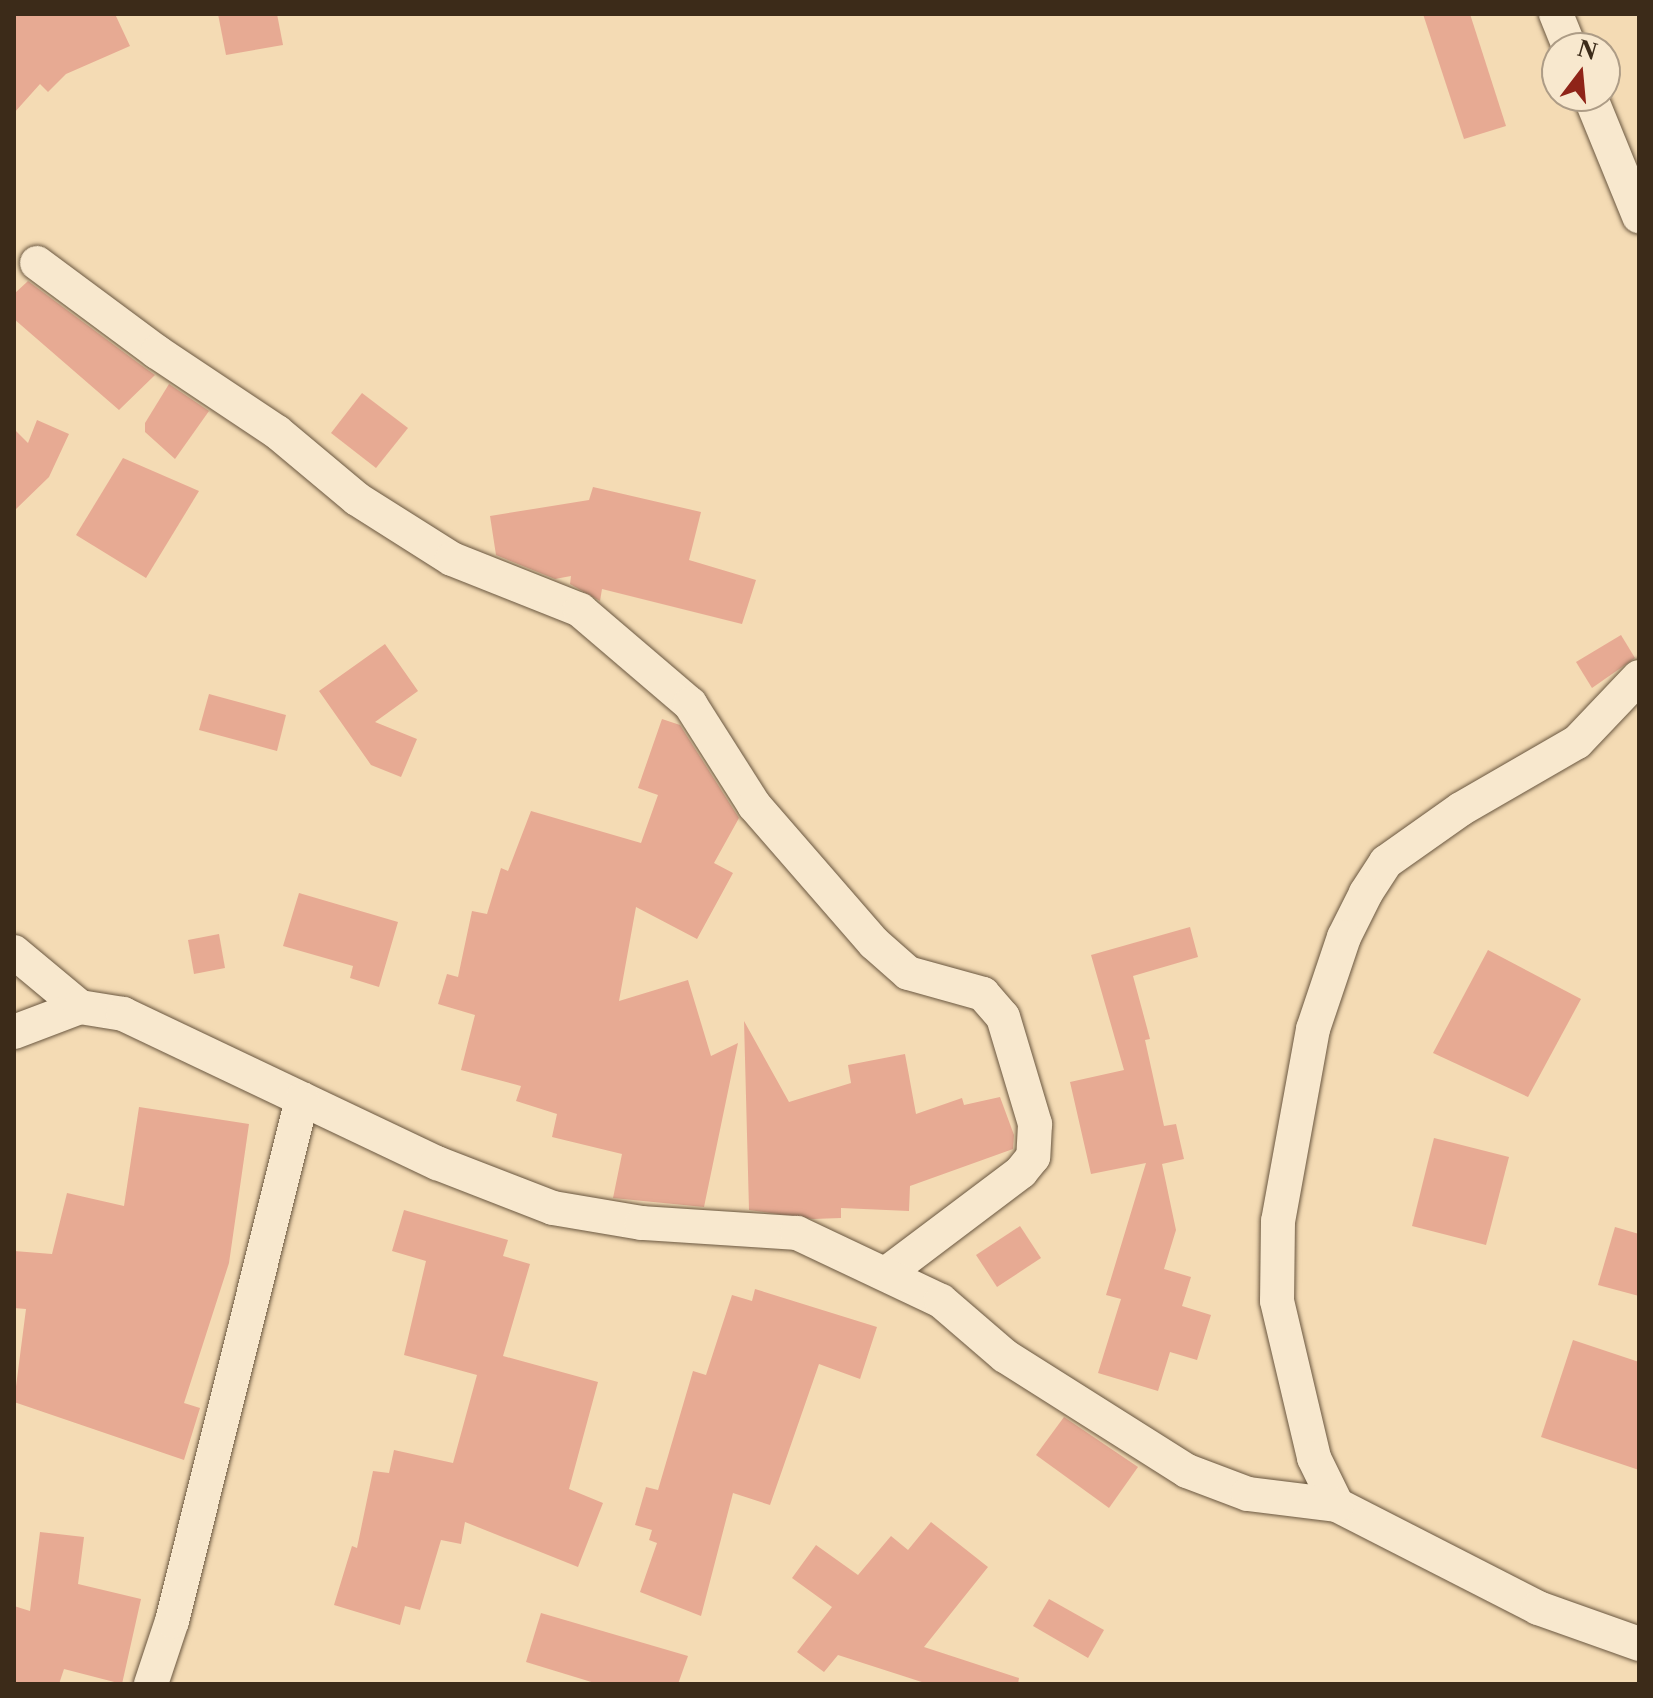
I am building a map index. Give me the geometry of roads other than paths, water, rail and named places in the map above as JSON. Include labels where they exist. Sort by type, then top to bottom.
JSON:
[{"type":"street","points":[[1597,112],[1639,216]]},
{"type":"street","points":[[37,263],[157,352],[277,432],[357,499],[452,559],[580,610],[690,704],[754,805],[874,943],[908,973],[983,994],[1003,1017],[1035,1124],[1033,1157],[1021,1172],[887,1273]]},
{"type":"street","points":[[1337,1505],[1314,1458],[1277,1301],[1278,1221],[1313,1029],[1344,937],[1386,862],[1461,809],[1577,742],[1639,677]]},
{"type":"street","points":[[14,952],[80,1007]]},
{"type":"street","points":[[14,1032],[80,1007],[123,1014],[437,1163],[553,1208],[642,1223],[797,1233],[941,1301],[1005,1356],[1187,1471],[1248,1494],[1337,1505],[1538,1608],[1639,1644]]},
{"type":"street","points":[[151,1684],[172,1621],[302,1099]]}]
